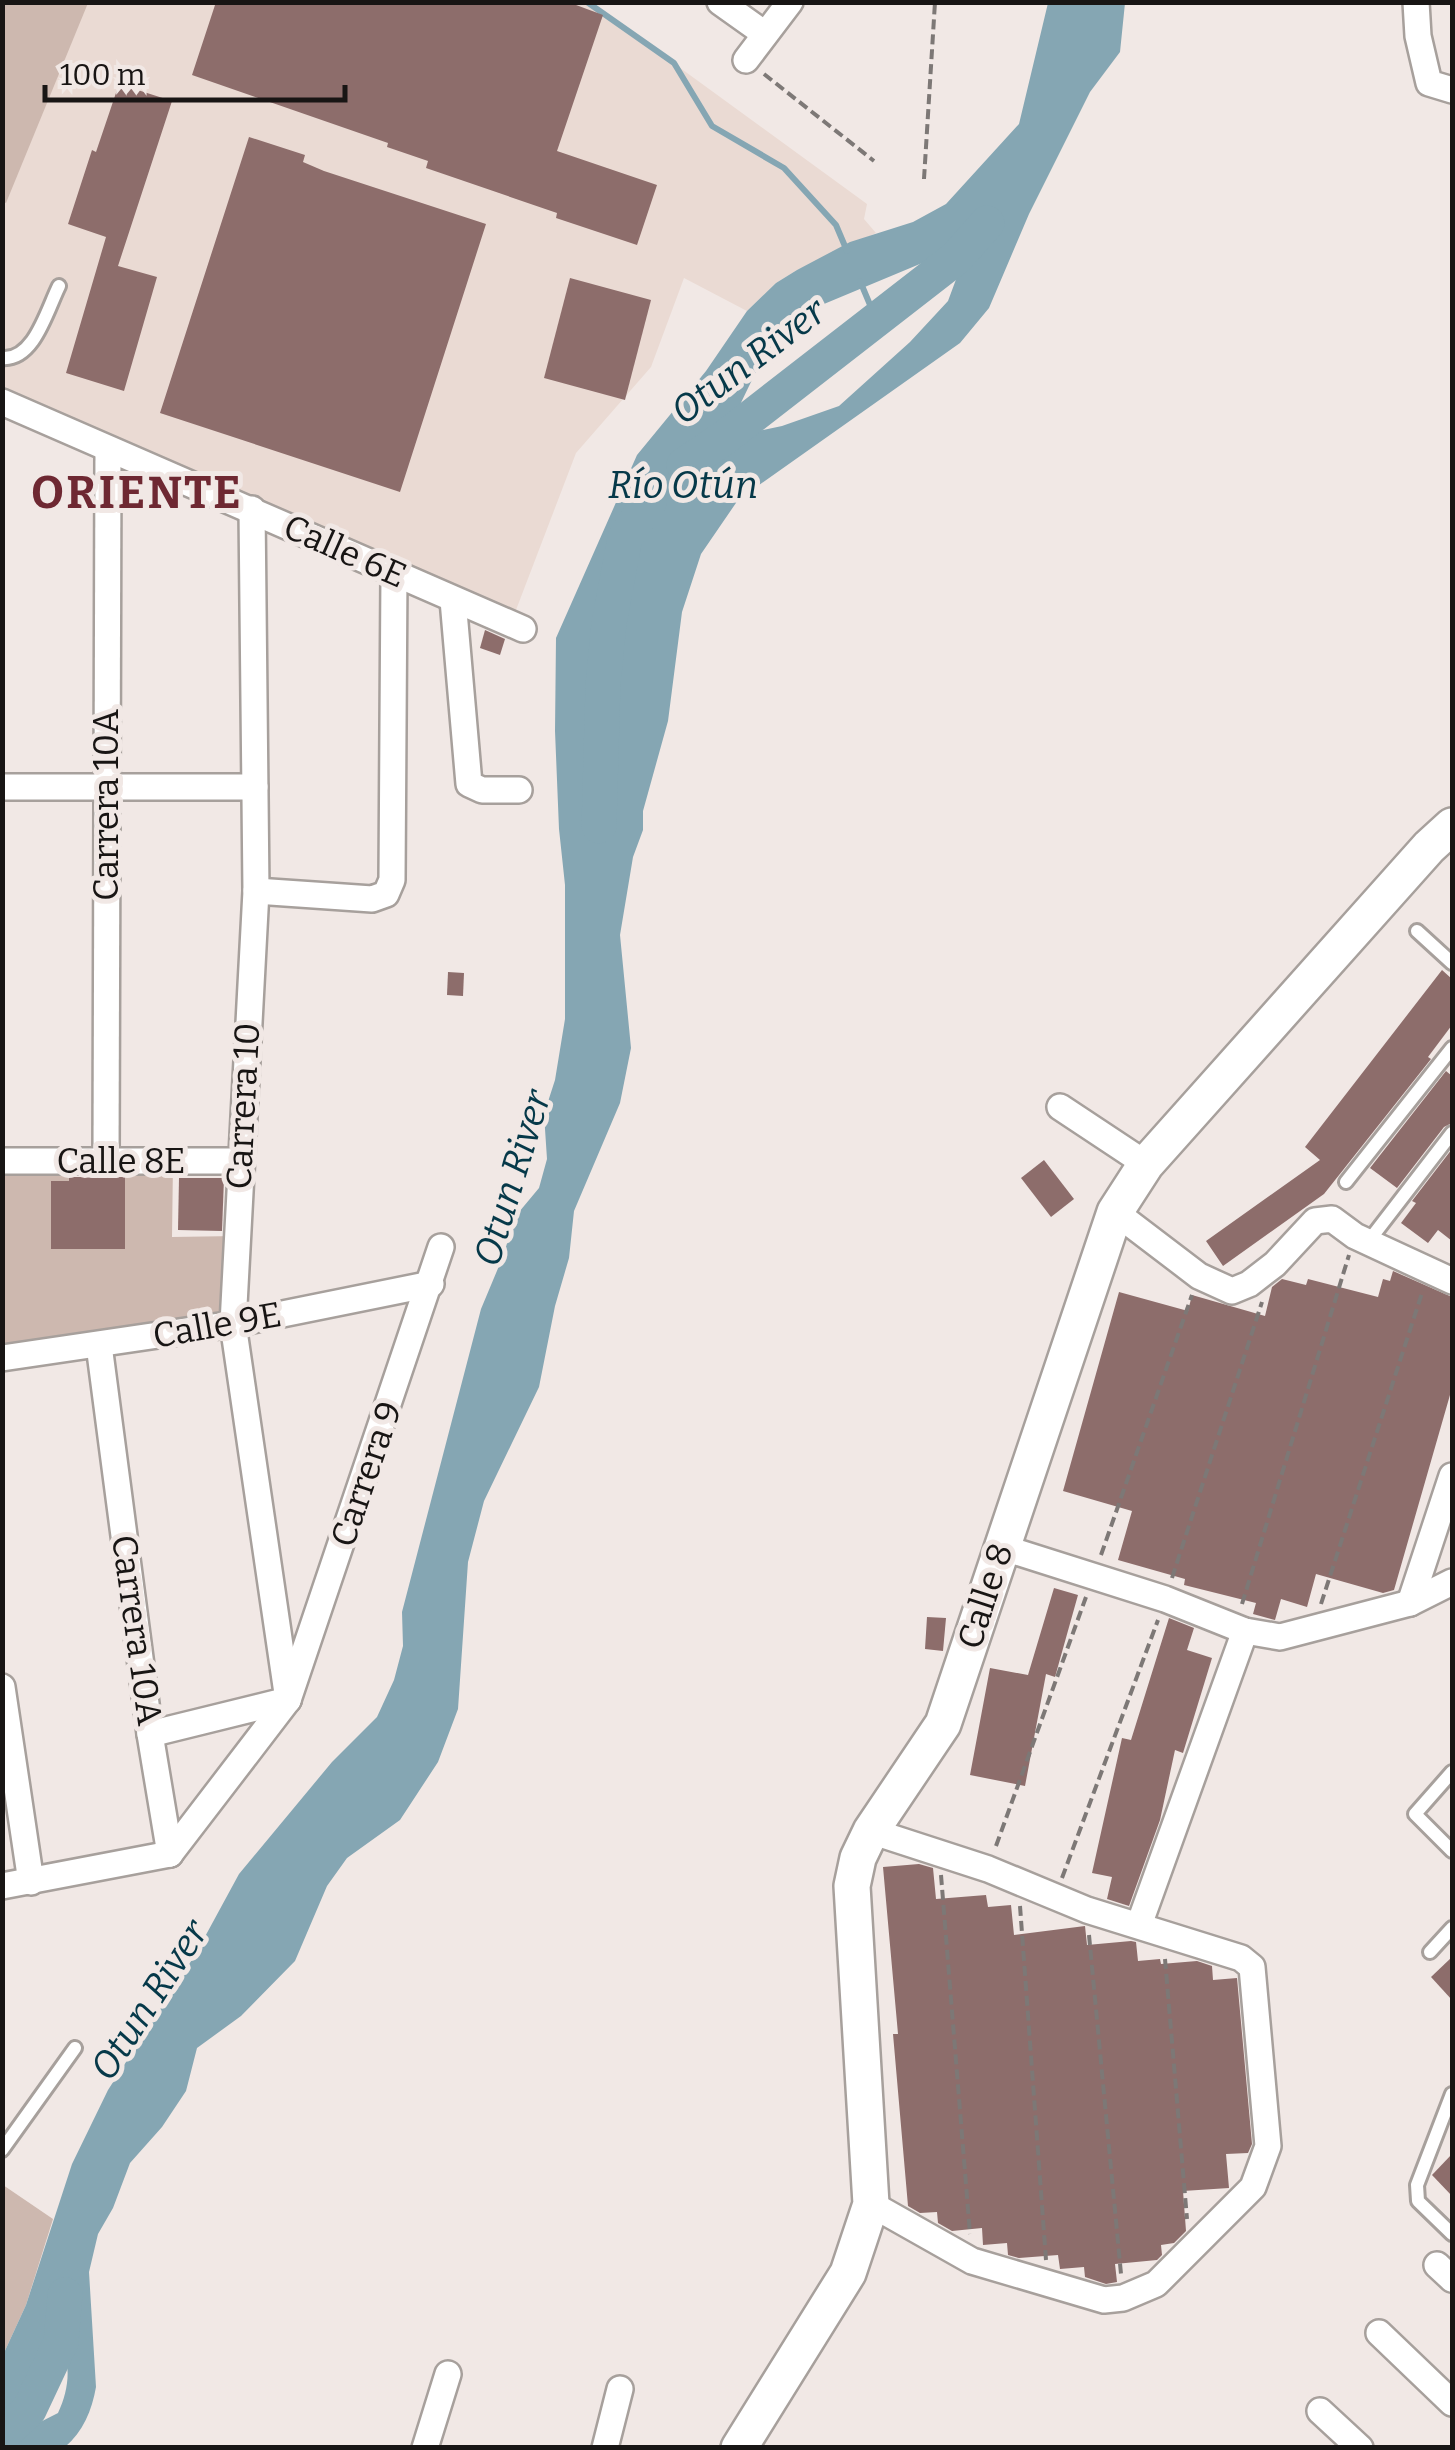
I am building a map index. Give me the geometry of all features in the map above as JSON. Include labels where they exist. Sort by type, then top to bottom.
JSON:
[{"type":"street","points":[[720,2],[765,34]]},
{"type":"street","points":[[746,60],[790,2]]},
{"type":"street","points":[[1416,2],[1418,36],[1428,83],[1452,90]]},
{"type":"street","name":"Calle 6E","points":[[2,402],[523,629]]},
{"type":"street","name":"Carrera 10A","points":[[106,1160],[108,450]]},
{"type":"street","name":"Carrera 10","points":[[252,509],[256,892],[234,1324],[288,1700]]},
{"type":"street","points":[[256,892],[372,899],[386,894],[392,880],[394,573]]},
{"type":"street","points":[[453,600],[469,784],[482,790],[519,790]]},
{"type":"street","points":[[2,787],[255,787]]},
{"type":"street","name":"Calle 8","points":[[740,2448],[848,2273],[870,2204],[852,1886],[858,1858],[872,1830],[943,1724],[1116,1212],[1146,1164],[1452,826]]},
{"type":"street","points":[[1060,1107],[1146,1164]]},
{"type":"street","name":"Calle 8E","points":[[2,1160],[240,1161]]},
{"type":"street","points":[[1116,1212],[1199,1276],[1232,1291],[1249,1284],[1274,1264],[1316,1222],[1332,1220],[1362,1239],[1441,1276]]},
{"type":"street","name":"Carrera 9","points":[[170,1854],[288,1700],[441,1247]]},
{"type":"street","name":"Calle 9E","points":[[2,1358],[234,1324],[431,1284]]},
{"type":"street","name":"Carrera 10A","points":[[99,1345],[150,1734],[170,1854]]},
{"type":"street","points":[[1410,1603],[1452,1476]]},
{"type":"street","points":[[1001,1547],[1280,1638],[1410,1603],[1452,1582]]},
{"type":"street","points":[[1151,1930],[1240,1628]]},
{"type":"street","points":[[2,1687],[31,1882]]},
{"type":"street","points":[[150,1734],[288,1700]]},
{"type":"street","points":[[870,2204],[972,2261],[1104,2300],[1124,2298],[1156,2284],[1254,2187],[1268,2146],[1252,1967],[1241,1958],[1086,1910],[1018,1881],[872,1830]]},
{"type":"street","points":[[2,1886],[170,1854]]},
{"type":"street","points":[[1379,2333],[1452,2403]]},
{"type":"street","points":[[426,2448],[448,2374]]},
{"type":"street","points":[[605,2448],[620,2389]]},
{"type":"street","points":[[1320,2411],[1360,2448]]},
{"type":"lane","points":[[2,358],[13,359],[27,350],[59,286]]},
{"type":"lane","points":[[1417,931],[1452,963]]},
{"type":"lane","points":[[1346,1182],[1452,1048]]},
{"type":"lane","points":[[1362,1239],[1452,1133]]},
{"type":"lane","points":[[1452,1772],[1415,1814],[1452,1851]]},
{"type":"lane","points":[[1430,1952],[1452,1928]]},
{"type":"lane","points":[[2,2150],[74,2048]]},
{"type":"lane","points":[[1452,2094],[1417,2185],[1418,2202],[1452,2234]]},
{"type":"path","points":[[924,180],[935,2]]},
{"type":"path","points":[[746,60],[874,162]]},
{"type":"path","points":[[1240,1628],[1362,1239]]},
{"type":"path","points":[[1313,1630],[1441,1276]]},
{"type":"path","points":[[940,1856],[972,2261]]},
{"type":"path","points":[[1018,1881],[1048,2283]]},
{"type":"path","points":[[1086,1910],[1124,2298]]},
{"type":"path","points":[[1151,1930],[1190,2251]]},
{"type":"shaded area","points":[[2,3],[88,3],[6,203],[2,201]]},
{"type":"shaded area","points":[[3,3],[591,3],[867,204],[864,219],[876,233],[797,270],[776,283],[747,311],[684,278],[651,367],[576,453],[511,623],[3,402]]},
{"type":"shaded area","points":[[2,1161],[173,1162],[172,1237],[237,1236],[233,1324],[3,1358]],"holes":[[[69,1173],[125,1174],[125,1249],[52,1249],[51,1182],[69,1181]]]},
{"type":"shaded area","points":[[3,2185],[53,2219],[26,2305],[3,2355]]},
{"type":"water","name":"Río Otún","points":[[1048,3],[1125,3],[1120,52],[1090,92],[1029,214],[989,308],[960,343],[738,500],[701,554],[682,612],[668,721],[643,811],[643,830],[633,857],[620,935],[631,1048],[620,1103],[574,1211],[569,1258],[539,1387],[484,1501],[468,1562],[458,1709],[438,1762],[400,1820],[347,1858],[327,1886],[295,1961],[241,2016],[197,2048],[186,2091],[162,2127],[130,2163],[98,2234],[89,2272],[96,2387],[82,2427],[65,2447],[3,2447],[3,2441],[58,2413],[65,2394],[67,2364],[57,2336],[39,2354],[3,2428],[3,2355],[26,2305],[72,2164],[108,2090],[195,1955],[239,1874],[332,1762],[377,1717],[394,1680],[403,1646],[402,1612],[481,1309],[514,1218],[539,1188],[547,1159],[544,1114],[555,1080],[565,1019],[565,885],[555,731],[556,638],[637,455],[706,371],[747,311],[776,283],[797,270],[850,242],[913,222],[946,204],[1019,124]],"holes":[[[951,251],[961,266],[948,301],[910,342],[839,406],[782,426],[724,438],[763,357],[781,335],[812,309]],[[621,540],[628,541],[616,707],[607,768],[598,782],[588,773],[589,689],[602,588]]]},
{"type":"building","points":[[216,2],[568,2],[603,15],[557,151],[657,185],[637,245],[426,168],[428,161],[387,147],[388,143],[192,75]]},
{"type":"building","points":[[119,84],[172,101],[118,266],[157,277],[124,391],[66,373],[106,237],[68,224]]},
{"type":"building","points":[[249,137],[305,155],[303,162],[324,171],[486,224],[400,492],[160,413]]},
{"type":"building","points":[[570,278],[651,300],[625,400],[544,378]]},
{"type":"building","points":[[485,630],[505,639],[500,655],[480,648]]},
{"type":"building","points":[[1442,970],[1452,979],[1452,1025],[1428,1057],[1431,1059],[1324,1194],[1223,1266],[1206,1241],[1320,1160],[1305,1147]]},
{"type":"building","points":[[448,972],[464,973],[463,996],[447,995]]},
{"type":"building","points":[[1446,1071],[1452,1076],[1452,1123],[1444,1127],[1397,1188],[1370,1168]]},
{"type":"building","points":[[1452,1149],[1452,1241],[1438,1230],[1428,1243],[1401,1223],[1416,1203],[1412,1201]]},
{"type":"building","points":[[1044,1160],[1074,1199],[1051,1217],[1021,1178]]},
{"type":"building","points":[[69,1177],[125,1177],[125,1249],[51,1249],[51,1181],[69,1181]]},
{"type":"building","points":[[179,1178],[224,1178],[222,1231],[178,1230]]},
{"type":"building","points":[[1393,1271],[1452,1297],[1452,1388],[1394,1590],[1383,1593],[1316,1574],[1307,1607],[1281,1599],[1275,1620],[1253,1614],[1256,1603],[1184,1585],[1185,1579],[1118,1560],[1132,1511],[1063,1491],[1119,1292],[1188,1311],[1192,1295],[1265,1316],[1272,1287],[1282,1279],[1306,1285],[1308,1279],[1378,1297],[1383,1279],[1390,1281]]},
{"type":"building","points":[[1054,1588],[1078,1595],[1055,1677],[1046,1674],[1025,1786],[970,1775],[990,1668],[1028,1675]]},
{"type":"building","points":[[927,1617],[946,1618],[943,1651],[925,1649]]},
{"type":"building","points":[[1169,1618],[1194,1628],[1187,1650],[1212,1658],[1183,1753],[1175,1750],[1160,1820],[1129,1906],[1107,1899],[1112,1877],[1092,1873],[1122,1738],[1131,1740]]},
{"type":"building","points":[[919,1864],[933,1868],[936,1899],[986,1895],[988,1907],[1011,1905],[1014,1935],[1085,1926],[1087,1945],[1136,1942],[1138,1961],[1197,1961],[1212,1966],[1213,1980],[1237,1978],[1252,2144],[1248,2153],[1226,2154],[1229,2188],[1183,2191],[1186,2231],[1174,2243],[1161,2245],[1162,2255],[1157,2260],[1115,2264],[1117,2282],[1106,2284],[1085,2277],[1084,2267],[1060,2269],[1058,2255],[1008,2255],[1007,2243],[983,2245],[982,2228],[952,2231],[938,2223],[937,2212],[920,2213],[908,2206],[883,1867]]},
{"type":"building","points":[[1452,1957],[1452,2000],[1431,1977]]},
{"type":"building","points":[[1452,2154],[1452,2196],[1432,2175]]},
{"type":"waterway","points":[[587,2],[674,63],[712,126],[784,168],[836,225],[847,251]]},
{"type":"waterway","name":"Otun River","points":[[684,465],[956,258],[987,223]]},
{"type":"waterway","points":[[860,281],[876,319]]},
{"type":"waterway","name":"Otun River","points":[[599,826],[609,623],[625,538],[649,502]]},
{"type":"waterway","name":"Otun River","points":[[2,2435],[29,2410],[61,2342],[65,2295]]},
{"type":"district","name":"ORIENTE","points":[[137,493]]}]
